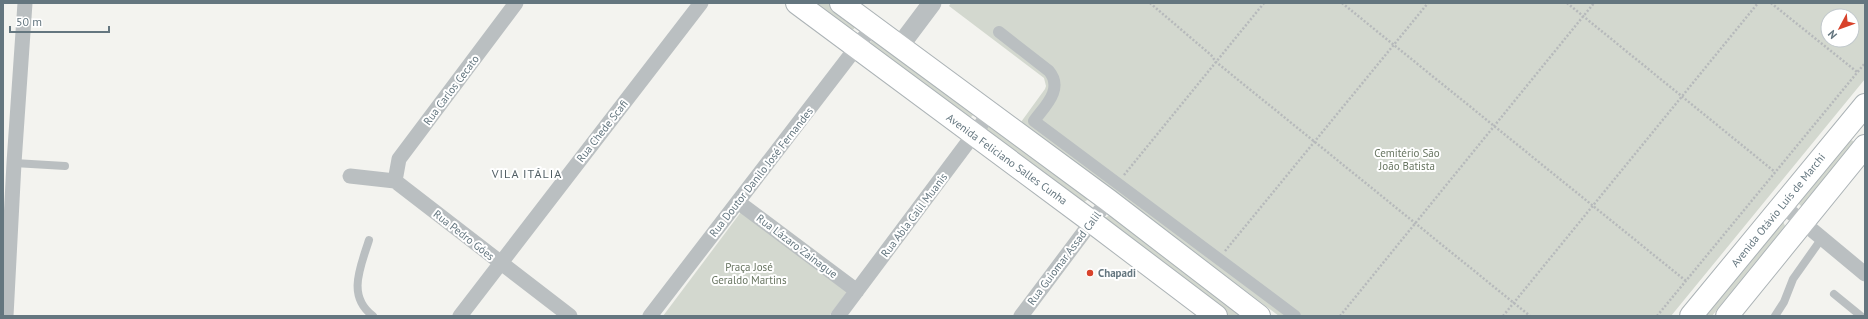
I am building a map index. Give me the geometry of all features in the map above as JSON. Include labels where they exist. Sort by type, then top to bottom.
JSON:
[{"type":"main road","name":"Avenida Feliciano Salles Cunha","points":[[797,3],[1216,316]]},
{"type":"main road","points":[[841,3],[872,28],[989,114],[1113,192],[1259,316]]},
{"type":"main road","name":"Avenida Otávio Luís de Marchi","points":[[1691,316],[1782,205],[1857,131],[1865,105]]},
{"type":"main road","points":[[1727,316],[1865,146]]},
{"type":"street","points":[[6,316],[8,162],[25,3]]},
{"type":"street","name":"Rua Carlos Cecato","points":[[395,181],[399,159],[516,3]]},
{"type":"street","name":"Rua Chede Scafi","points":[[460,316],[701,3]]},
{"type":"street","points":[[899,47],[932,3]]},
{"type":"street","name":"Rua Doutor Danilo José Fernandes","points":[[650,316],[872,28]]},
{"type":"street","points":[[999,32],[1049,71],[1053,76],[1055,90],[1034,121],[1113,192],[1219,259],[1295,316]]},
{"type":"street","name":"Rua Abla Calil Muanis","points":[[838,316],[989,114]]},
{"type":"street","points":[[350,176],[395,181]]},
{"type":"street","name":"Rua Pedro Góes","points":[[395,181],[500,264],[570,316]]},
{"type":"street","name":"Rua Guiomar Assad Calil","points":[[1021,316],[1113,192]]},
{"type":"street","name":"Rua Lázaro Zainague","points":[[738,202],[857,291]]},
{"type":"street","points":[[1782,205],[1865,274]]},
{"type":"lane","points":[[8,162],[65,166]]},
{"type":"lane","points":[[1775,316],[1784,302],[1793,279],[1822,238]]},
{"type":"lane","points":[[368,240],[356,282],[356,291],[360,302],[373,316]]},
{"type":"lane","points":[[1834,294],[1861,316]]},
{"type":"path","points":[[1150,3],[1211,55],[1216,62],[1530,316]]},
{"type":"path","points":[[1113,192],[1264,3]]},
{"type":"path","points":[[1342,3],[1686,281]]},
{"type":"path","points":[[1219,259],[1428,3]]},
{"type":"path","points":[[1567,3],[1775,172]]},
{"type":"path","points":[[1340,316],[1594,3]]},
{"type":"path","points":[[1503,316],[1758,3]]},
{"type":"path","points":[[1771,3],[1857,72]]},
{"type":"path","points":[[1657,316],[1865,63]]},
{"type":"green space","points":[[811,3],[833,3],[856,23],[854,29],[848,31]]},
{"type":"green space","name":"Cemitério São João Batista","points":[[951,3],[1865,3],[1865,79],[1671,316],[1279,316],[1021,122],[1045,89],[1046,86],[1044,78],[949,6]]},
{"type":"green space","points":[[872,39],[974,114],[971,117],[965,117],[869,45]]},
{"type":"green space","points":[[994,124],[1087,195],[1087,200],[1079,206],[986,130],[988,126]]},
{"type":"green space","points":[[1849,139],[1853,141],[1855,146],[1803,208],[1796,201]]},
{"type":"green space","name":"Praça José Geraldo Martins","points":[[741,212],[847,292],[829,316],[663,316]]},
{"type":"green space","points":[[1110,215],[1244,316],[1225,316],[1103,221]]},
{"type":"green space","points":[[1783,221],[1785,226],[1712,316],[1696,316]]},
{"type":"place","name":"Chapadi","points":[[1090,273]]},
{"type":"district","name":"VILA ITÁLIA","points":[[527,173]]}]
